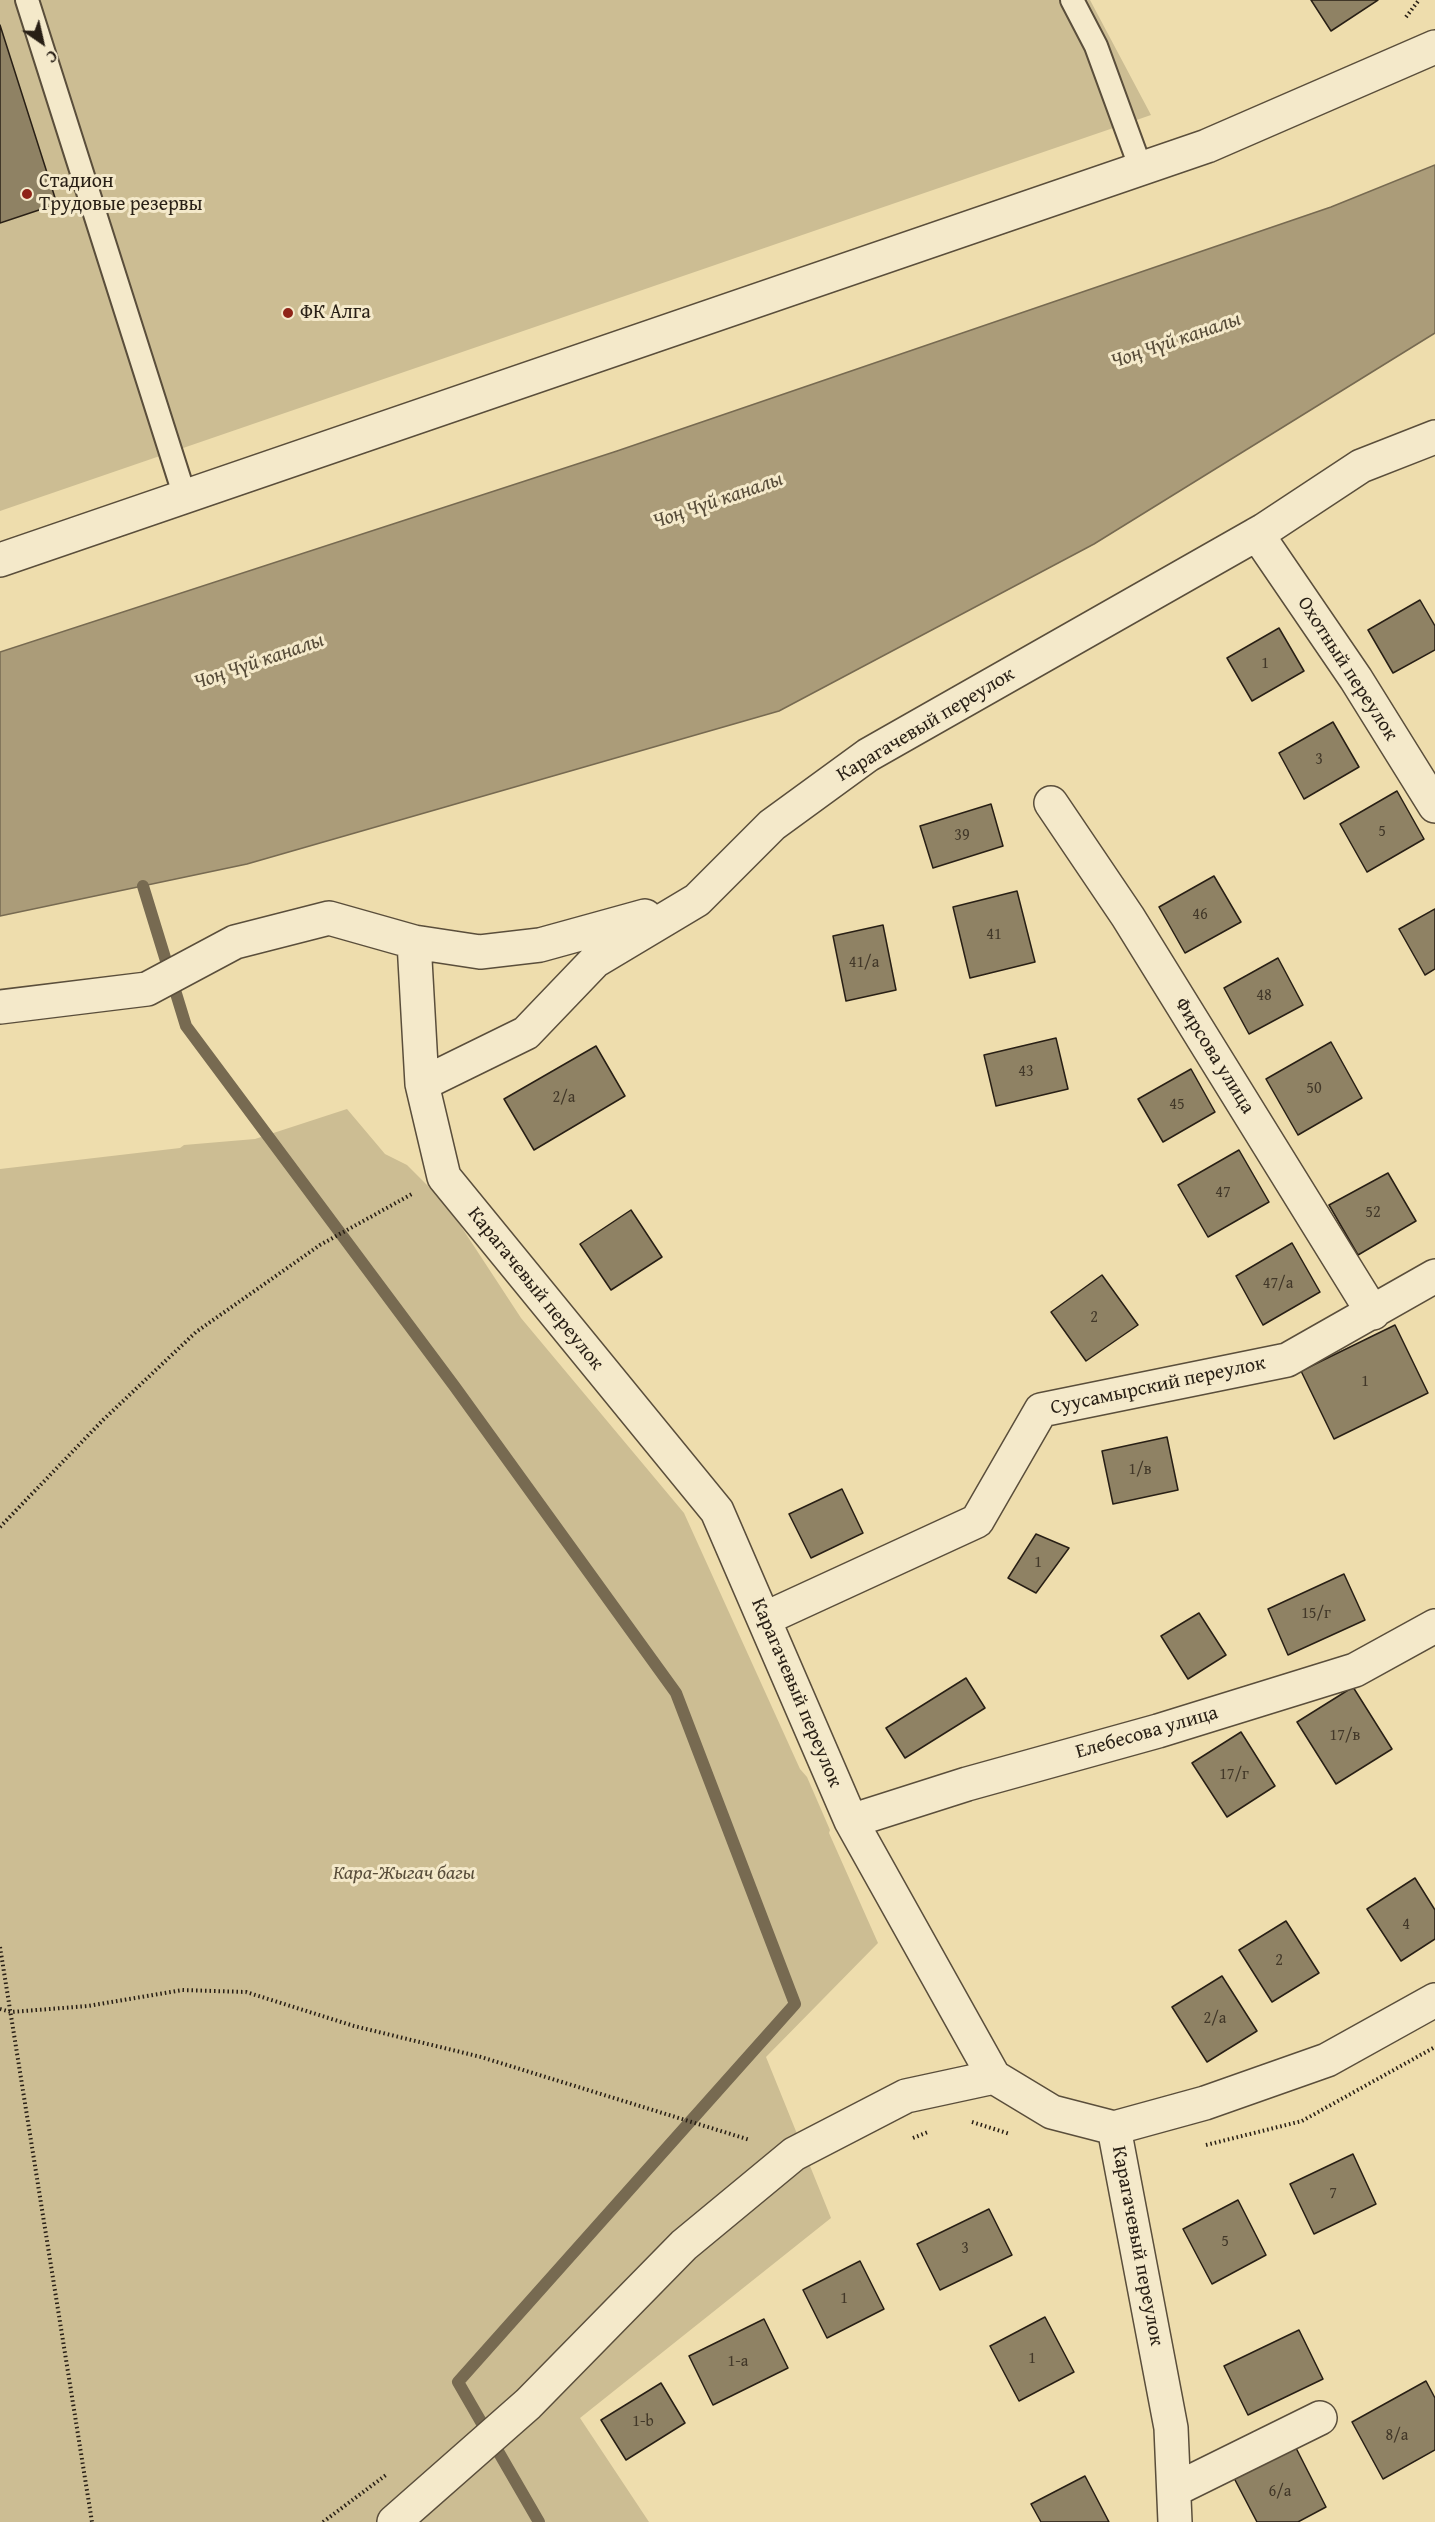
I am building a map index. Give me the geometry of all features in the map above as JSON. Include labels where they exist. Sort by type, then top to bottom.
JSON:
[{"type":"street","points":[[0,560],[1207,146],[1435,47]]},
{"type":"street","name":"Карагачевый переулок","points":[[1174,2506],[1171,2428],[1114,2128],[1052,2112],[994,2077],[851,1821],[717,1511],[444,1177],[422,1084],[526,1033],[595,961],[696,900],[772,825],[868,755],[1257,534],[1361,466],[1435,437]]},
{"type":"street","name":"Охотный переулок","points":[[1257,534],[1356,680],[1435,806]]},
{"type":"street","name":"Фирсова улица","points":[[1051,803],[1128,917],[1372,1313]]},
{"type":"street","points":[[0,1007],[147,989],[235,942],[329,918],[414,942],[480,951],[540,945],[611,927],[696,900]]},
{"type":"street","points":[[414,942],[422,1084]]},
{"type":"street","name":"Суусамырский переулок","points":[[764,1619],[977,1521],[1041,1410],[1287,1360],[1435,1276]]},
{"type":"street","name":"Елебесова улица","points":[[851,1821],[967,1784],[1158,1731],[1355,1670],[1435,1626]]},
{"type":"street","points":[[1114,2128],[1205,2103],[1327,2060],[1435,2000]]},
{"type":"street","points":[[394,2522],[528,2404],[684,2245],[794,2154],[906,2096],[994,2077]]},
{"type":"street","points":[[1174,2506],[1320,2418]]},
{"type":"lane","points":[[27,0],[185,497]]},
{"type":"lane","points":[[1072,0],[1096,46],[1141,169]]},
{"type":"path","points":[[0,1527],[103,1420],[196,1332],[320,1245],[444,1177]]},
{"type":"path","points":[[0,1947],[92,2522]]},
{"type":"path","points":[[0,2009],[10,2012],[88,2006],[182,1990],[246,1992],[354,2026],[481,2057],[750,2140]]},
{"type":"path","points":[[1201,2146],[1302,2121],[1435,2047]]},
{"type":"path","points":[[961,2119],[1019,2136]]},
{"type":"path","points":[[909,2140],[930,2132]]},
{"type":"green space","name":"ФК Алга","points":[[0,0],[1090,0],[1151,115],[0,511]]},
{"type":"green space","name":"Кара-Жыгач багы","points":[[347,1109],[385,1154],[407,1165],[447,1205],[521,1318],[684,1513],[800,1769],[807,1777],[878,1943],[766,2057],[831,2218],[580,2418],[649,2522],[0,2522],[0,1169],[180,1148],[184,1145],[255,1139]]},
{"type":"water","name":"Чоң Чүй каналы","points":[[1435,165],[1435,333],[1094,544],[779,711],[247,864],[0,916],[0,652],[617,451],[1331,207]]},
{"type":"building","points":[[1311,0],[1378,0],[1331,31]]},
{"type":"building","points":[[0,25],[57,204],[0,223]]},
{"type":"building","points":[[1420,600],[1435,626],[1435,650],[1393,673],[1368,630]]},
{"type":"building","points":[[1279,628],[1304,671],[1252,701],[1227,658]]},
{"type":"building","points":[[1333,722],[1359,767],[1304,799],[1279,753]]},
{"type":"building","points":[[1397,791],[1424,839],[1367,872],[1340,824]]},
{"type":"building","points":[[991,804],[1003,846],[933,868],[920,826]]},
{"type":"building","points":[[1214,876],[1241,922],[1185,953],[1159,907]]},
{"type":"building","points":[[1017,891],[1035,962],[970,978],[953,907]]},
{"type":"building","points":[[1435,909],[1435,969],[1425,975],[1399,929]]},
{"type":"building","points":[[883,925],[896,990],[846,1001],[833,936]]},
{"type":"building","points":[[1278,958],[1303,1005],[1249,1034],[1224,988]]},
{"type":"building","points":[[1056,1038],[1068,1089],[996,1106],[984,1055]]},
{"type":"building","points":[[1331,1042],[1362,1098],[1298,1135],[1266,1079]]},
{"type":"building","points":[[596,1046],[625,1096],[534,1150],[504,1099]]},
{"type":"building","points":[[1191,1069],[1215,1112],[1163,1142],[1138,1099]]},
{"type":"building","points":[[1239,1150],[1269,1202],[1208,1237],[1178,1185]]},
{"type":"building","points":[[1388,1173],[1416,1221],[1358,1255],[1329,1205]]},
{"type":"building","points":[[631,1210],[662,1257],[611,1290],[580,1244]]},
{"type":"building","points":[[1292,1243],[1320,1292],[1263,1325],[1236,1276]]},
{"type":"building","points":[[1102,1275],[1138,1325],[1086,1361],[1051,1312]]},
{"type":"building","points":[[1395,1325],[1428,1393],[1334,1439],[1301,1371]]},
{"type":"building","points":[[1167,1437],[1178,1490],[1113,1504],[1102,1451]]},
{"type":"building","points":[[842,1489],[863,1533],[811,1558],[789,1514]]},
{"type":"building","points":[[1036,1534],[1069,1548],[1036,1593],[1008,1578]]},
{"type":"building","points":[[1344,1574],[1365,1620],[1288,1655],[1268,1609]]},
{"type":"building","points":[[1199,1613],[1226,1655],[1188,1679],[1161,1636]]},
{"type":"building","points":[[966,1678],[985,1708],[905,1758],[886,1728]]},
{"type":"building","points":[[1353,1687],[1392,1749],[1336,1784],[1297,1722]]},
{"type":"building","points":[[1241,1732],[1275,1786],[1227,1817],[1192,1763]]},
{"type":"building","points":[[1415,1878],[1435,1910],[1435,1939],[1401,1961],[1367,1909]]},
{"type":"building","points":[[1286,1921],[1319,1973],[1272,2002],[1239,1950]]},
{"type":"building","points":[[1222,1976],[1257,2031],[1207,2062],[1172,2007]]},
{"type":"building","points":[[1353,2154],[1376,2204],[1314,2234],[1290,2184]]},
{"type":"building","points":[[1238,2200],[1266,2255],[1212,2284],[1183,2229]]},
{"type":"building","points":[[989,2209],[1012,2255],[940,2290],[917,2244]]},
{"type":"building","points":[[860,2261],[884,2309],[827,2338],[803,2290]]},
{"type":"building","points":[[1045,2317],[1074,2372],[1019,2401],[990,2346]]},
{"type":"building","points":[[764,2319],[788,2368],[713,2405],[689,2356]]},
{"type":"building","points":[[1299,2330],[1323,2379],[1248,2415],[1224,2366]]},
{"type":"building","points":[[1426,2381],[1435,2398],[1435,2450],[1383,2479],[1352,2422]]},
{"type":"building","points":[[661,2383],[685,2423],[626,2460],[601,2420]]},
{"type":"building","points":[[1295,2446],[1326,2507],[1298,2522],[1257,2522],[1234,2478]]},
{"type":"building","points":[[1085,2476],[1109,2522],[1041,2522],[1031,2504]]},
{"type":"waterway","points":[[143,886],[186,1026],[455,1387],[676,1693],[795,2004],[458,2382],[539,2522]]},
{"type":"place","name":"Стадион Трудовые резервы","points":[[27,194]]},
{"type":"place","name":"ФК Алга","points":[[288,313]]}]
